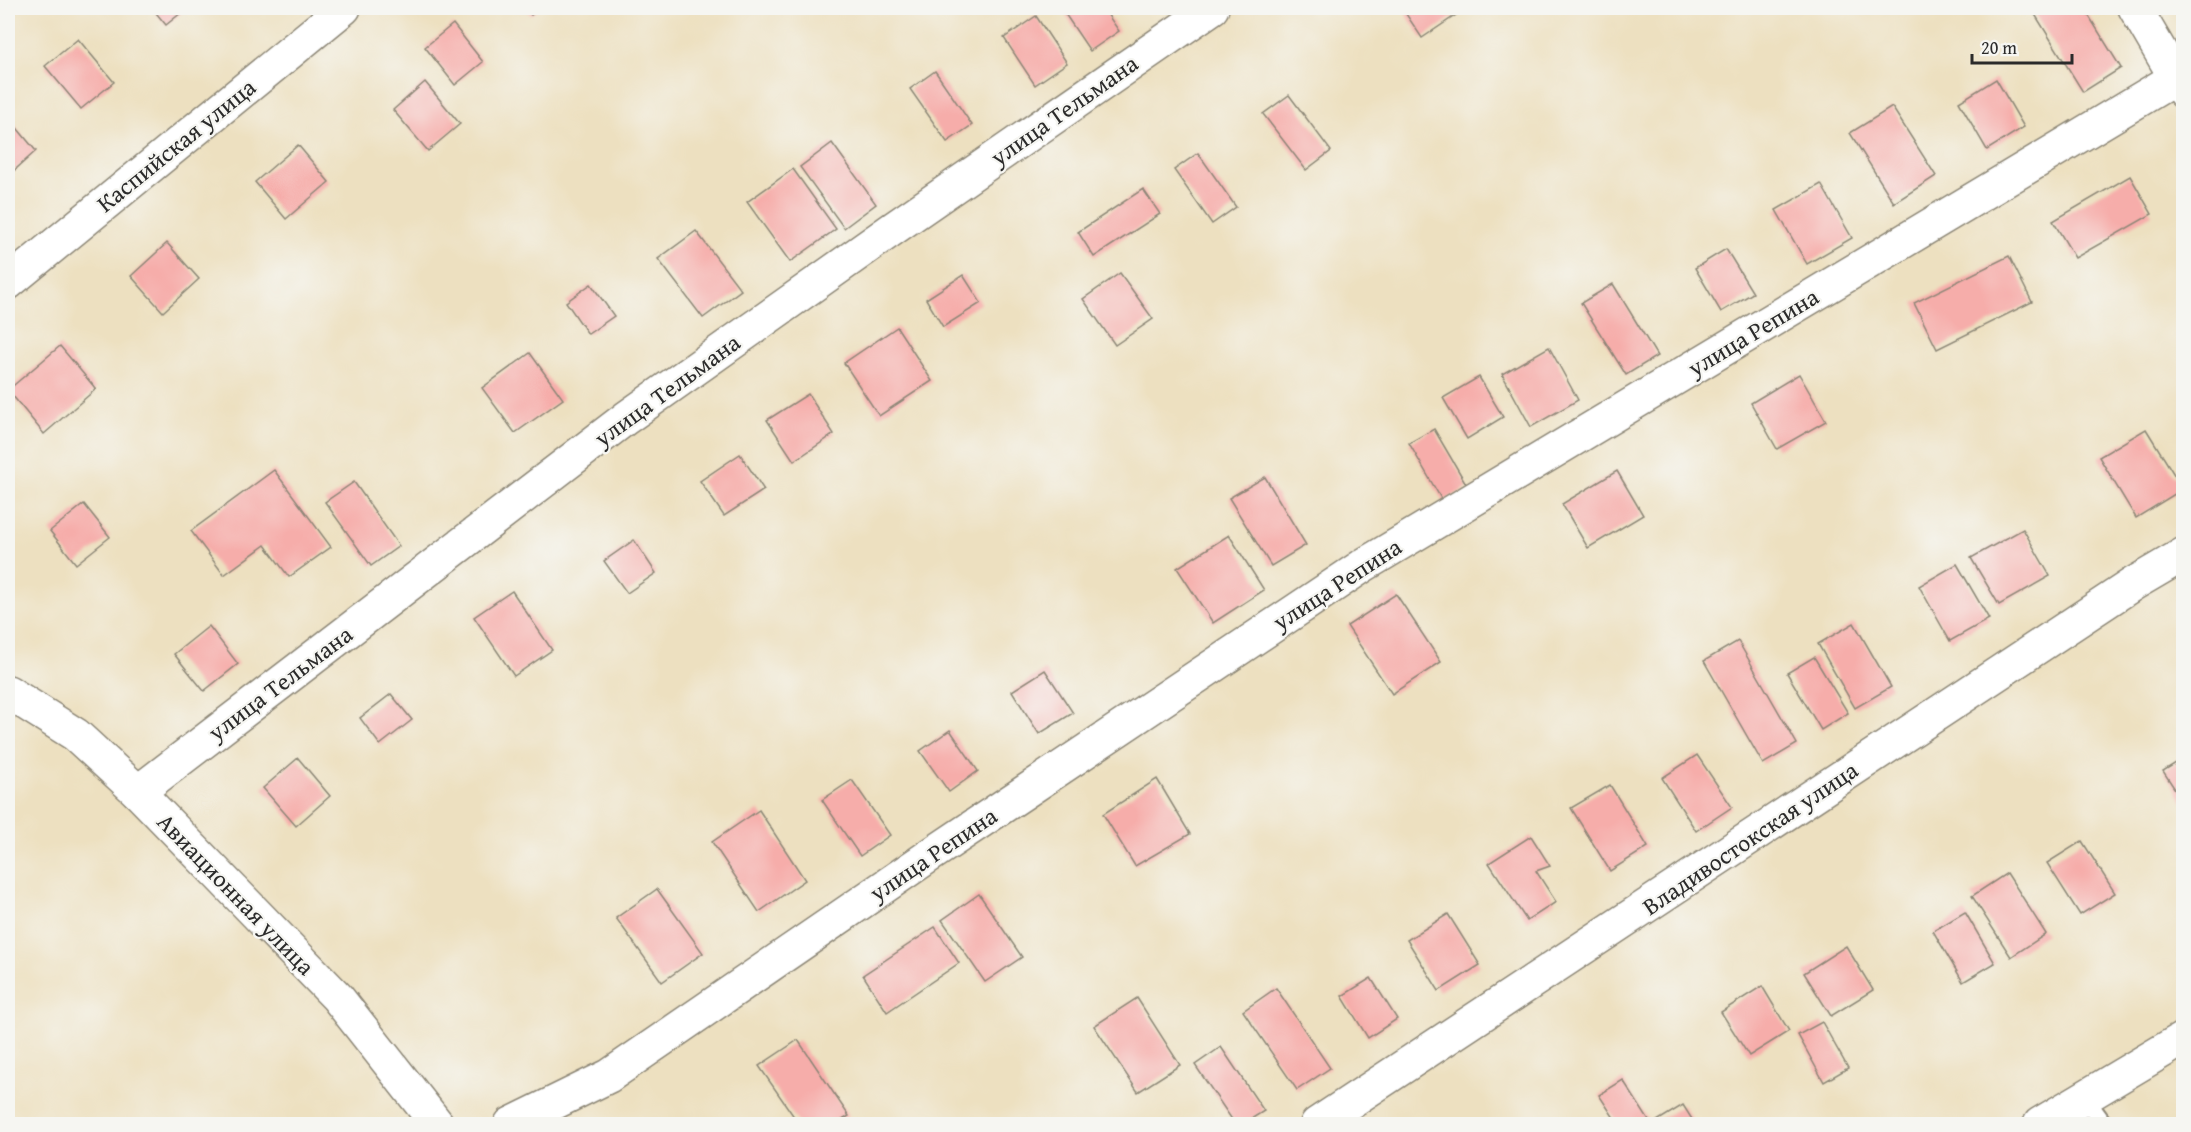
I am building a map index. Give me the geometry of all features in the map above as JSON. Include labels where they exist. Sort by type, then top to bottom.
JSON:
[{"type":"street","name":"Каспийская улица","points":[[8,283],[344,8]]},
{"type":"street","name":"улица Тельмана","points":[[138,792],[626,418],[894,228],[1212,8]]},
{"type":"street","points":[[2135,8],[2181,81]]},
{"type":"street","name":"улица Репина","points":[[511,1125],[609,1076],[926,858],[1364,565],[2181,81]]},
{"type":"street","name":"Владивостокская улица","points":[[1317,1125],[2113,597],[2184,554]]},
{"type":"street","name":"Авиационная улица","points":[[8,692],[76,735],[138,792],[337,997],[437,1125]]},
{"type":"street","points":[[2040,1125],[2184,1038]]},
{"type":"lane","points":[[2085,1098],[2104,1125]]},
{"type":"building","points":[[152,8],[187,8],[166,25]]},
{"type":"building","points":[[525,8],[540,8],[531,15]]},
{"type":"building","points":[[1061,8],[1103,8],[1119,31],[1090,51]]},
{"type":"building","points":[[1402,8],[1456,8],[1459,13],[1422,38]]},
{"type":"building","points":[[2031,8],[2084,8],[2121,68],[2083,92]]},
{"type":"building","points":[[1036,16],[1067,63],[1035,85],[1004,38]]},
{"type":"building","points":[[453,24],[483,62],[455,85],[425,47]]},
{"type":"building","points":[[78,39],[114,82],[81,109],[45,66]]},
{"type":"building","points":[[935,71],[972,125],[947,142],[910,89]]},
{"type":"building","points":[[1996,79],[2024,127],[1987,150],[1959,102]]},
{"type":"building","points":[[425,82],[460,124],[428,151],[393,110]]},
{"type":"building","points":[[1289,95],[1331,151],[1306,170],[1263,114]]},
{"type":"building","points":[[1892,107],[1936,176],[1894,203],[1850,133]]},
{"type":"building","points":[[8,117],[36,151],[8,176]]},
{"type":"building","points":[[832,143],[876,204],[844,228],[800,167]]},
{"type":"building","points":[[298,145],[329,182],[286,219],[255,182]]},
{"type":"building","points":[[1198,153],[1236,207],[1212,224],[1174,170]]},
{"type":"building","points":[[793,169],[836,229],[790,262],[747,202]]},
{"type":"building","points":[[2130,176],[2152,214],[2075,258],[2053,221]]},
{"type":"building","points":[[1821,184],[1852,238],[1807,264],[1776,210]]},
{"type":"building","points":[[1143,189],[1160,214],[1094,257],[1078,232]]},
{"type":"building","points":[[696,231],[741,290],[703,318],[658,259]]},
{"type":"building","points":[[167,243],[199,279],[163,312],[131,276]]},
{"type":"building","points":[[1726,249],[1753,293],[1721,312],[1695,268]]},
{"type":"building","points":[[2009,256],[2032,302],[1937,349],[1914,303]]},
{"type":"building","points":[[1120,273],[1153,319],[1115,345],[1083,299]]},
{"type":"building","points":[[963,275],[981,303],[943,327],[926,299]]},
{"type":"building","points":[[591,284],[614,316],[588,334],[566,302]]},
{"type":"building","points":[[1613,284],[1657,356],[1626,375],[1581,303]]},
{"type":"building","points":[[897,327],[932,381],[879,416],[844,363]]},
{"type":"building","points":[[60,346],[96,389],[44,434],[8,390]]},
{"type":"building","points":[[1549,347],[1578,400],[1531,427],[1502,374]]},
{"type":"building","points":[[530,353],[563,399],[515,433],[482,388]]},
{"type":"building","points":[[1799,374],[1826,421],[1777,449],[1751,403]]},
{"type":"building","points":[[1479,377],[1503,417],[1467,439],[1443,398]]},
{"type":"building","points":[[808,394],[834,434],[794,461],[767,420]]},
{"type":"building","points":[[1434,429],[1468,487],[1443,502],[1409,443]]},
{"type":"building","points":[[2146,429],[2183,489],[2136,518],[2099,457]]},
{"type":"building","points":[[740,454],[764,490],[724,516],[700,481]]},
{"type":"building","points":[[274,470],[331,547],[289,577],[265,545],[224,575],[191,531]]},
{"type":"building","points":[[1617,471],[1643,515],[1588,548],[1562,504]]},
{"type":"building","points":[[1265,477],[1306,545],[1271,566],[1229,498]]},
{"type":"building","points":[[354,482],[399,546],[371,566],[325,502]]},
{"type":"building","points":[[84,504],[110,537],[76,564],[50,531]]},
{"type":"building","points":[[2023,529],[2050,576],[1999,605],[1971,558]]},
{"type":"building","points":[[1229,535],[1264,590],[1213,623],[1177,568]]},
{"type":"building","points":[[634,540],[656,573],[627,593],[604,561]]},
{"type":"building","points":[[1957,564],[1989,619],[1950,641],[1919,586]]},
{"type":"building","points":[[512,591],[552,650],[514,676],[474,617]]},
{"type":"building","points":[[1396,594],[1441,662],[1392,694],[1347,626]]},
{"type":"building","points":[[1854,623],[1891,687],[1855,708],[1818,644]]},
{"type":"building","points":[[209,626],[238,664],[204,691],[174,654]]},
{"type":"building","points":[[1738,641],[1797,744],[1763,764],[1704,661]]},
{"type":"building","points":[[1814,657],[1848,713],[1821,730],[1787,673]]},
{"type":"building","points":[[1045,670],[1073,713],[1039,734],[1012,691]]},
{"type":"building","points":[[391,694],[412,720],[380,745],[360,718]]},
{"type":"building","points":[[950,730],[978,771],[949,792],[920,751]]},
{"type":"building","points":[[1697,755],[1732,807],[1696,831],[1662,778]]},
{"type":"building","points":[[298,758],[330,796],[296,826],[263,788]]},
{"type":"building","points":[[2184,758],[2184,803],[2163,771]]},
{"type":"building","points":[[1157,779],[1190,834],[1135,866],[1103,814]]},
{"type":"building","points":[[852,780],[890,835],[860,856],[822,800]]},
{"type":"building","points":[[1610,785],[1648,847],[1610,871],[1571,808]]},
{"type":"building","points":[[759,810],[805,880],[759,912],[712,842]]},
{"type":"building","points":[[1531,836],[1550,866],[1536,871],[1556,902],[1527,921],[1489,863]]},
{"type":"building","points":[[2082,841],[2115,893],[2080,915],[2047,863]]},
{"type":"building","points":[[2007,873],[2046,934],[2011,957],[1972,896]]},
{"type":"building","points":[[657,889],[703,953],[662,982],[616,918]]},
{"type":"building","points":[[979,894],[1022,957],[985,982],[942,920]]},
{"type":"building","points":[[1965,912],[1995,963],[1963,982],[1933,931]]},
{"type":"building","points":[[1448,914],[1480,965],[1439,991],[1407,940]]},
{"type":"building","points":[[935,927],[959,963],[887,1012],[863,975]]},
{"type":"building","points":[[1846,946],[1873,990],[1831,1016],[1804,973]]},
{"type":"building","points":[[1371,978],[1397,1019],[1368,1038],[1342,996]]},
{"type":"building","points":[[1762,986],[1789,1031],[1749,1056],[1721,1012]]},
{"type":"building","points":[[1276,988],[1330,1068],[1297,1090],[1243,1011]]},
{"type":"building","points":[[1137,998],[1180,1065],[1138,1092],[1094,1026]]},
{"type":"building","points":[[1822,1022],[1848,1068],[1824,1082],[1798,1035]]},
{"type":"building","points":[[798,1040],[849,1116],[836,1124],[799,1124],[759,1066]]},
{"type":"building","points":[[1221,1047],[1264,1111],[1243,1124],[1235,1124],[1195,1065]]},
{"type":"building","points":[[1623,1080],[1651,1124],[1618,1124],[1599,1095]]},
{"type":"building","points":[[1683,1105],[1695,1124],[1659,1124],[1657,1121]]}]
